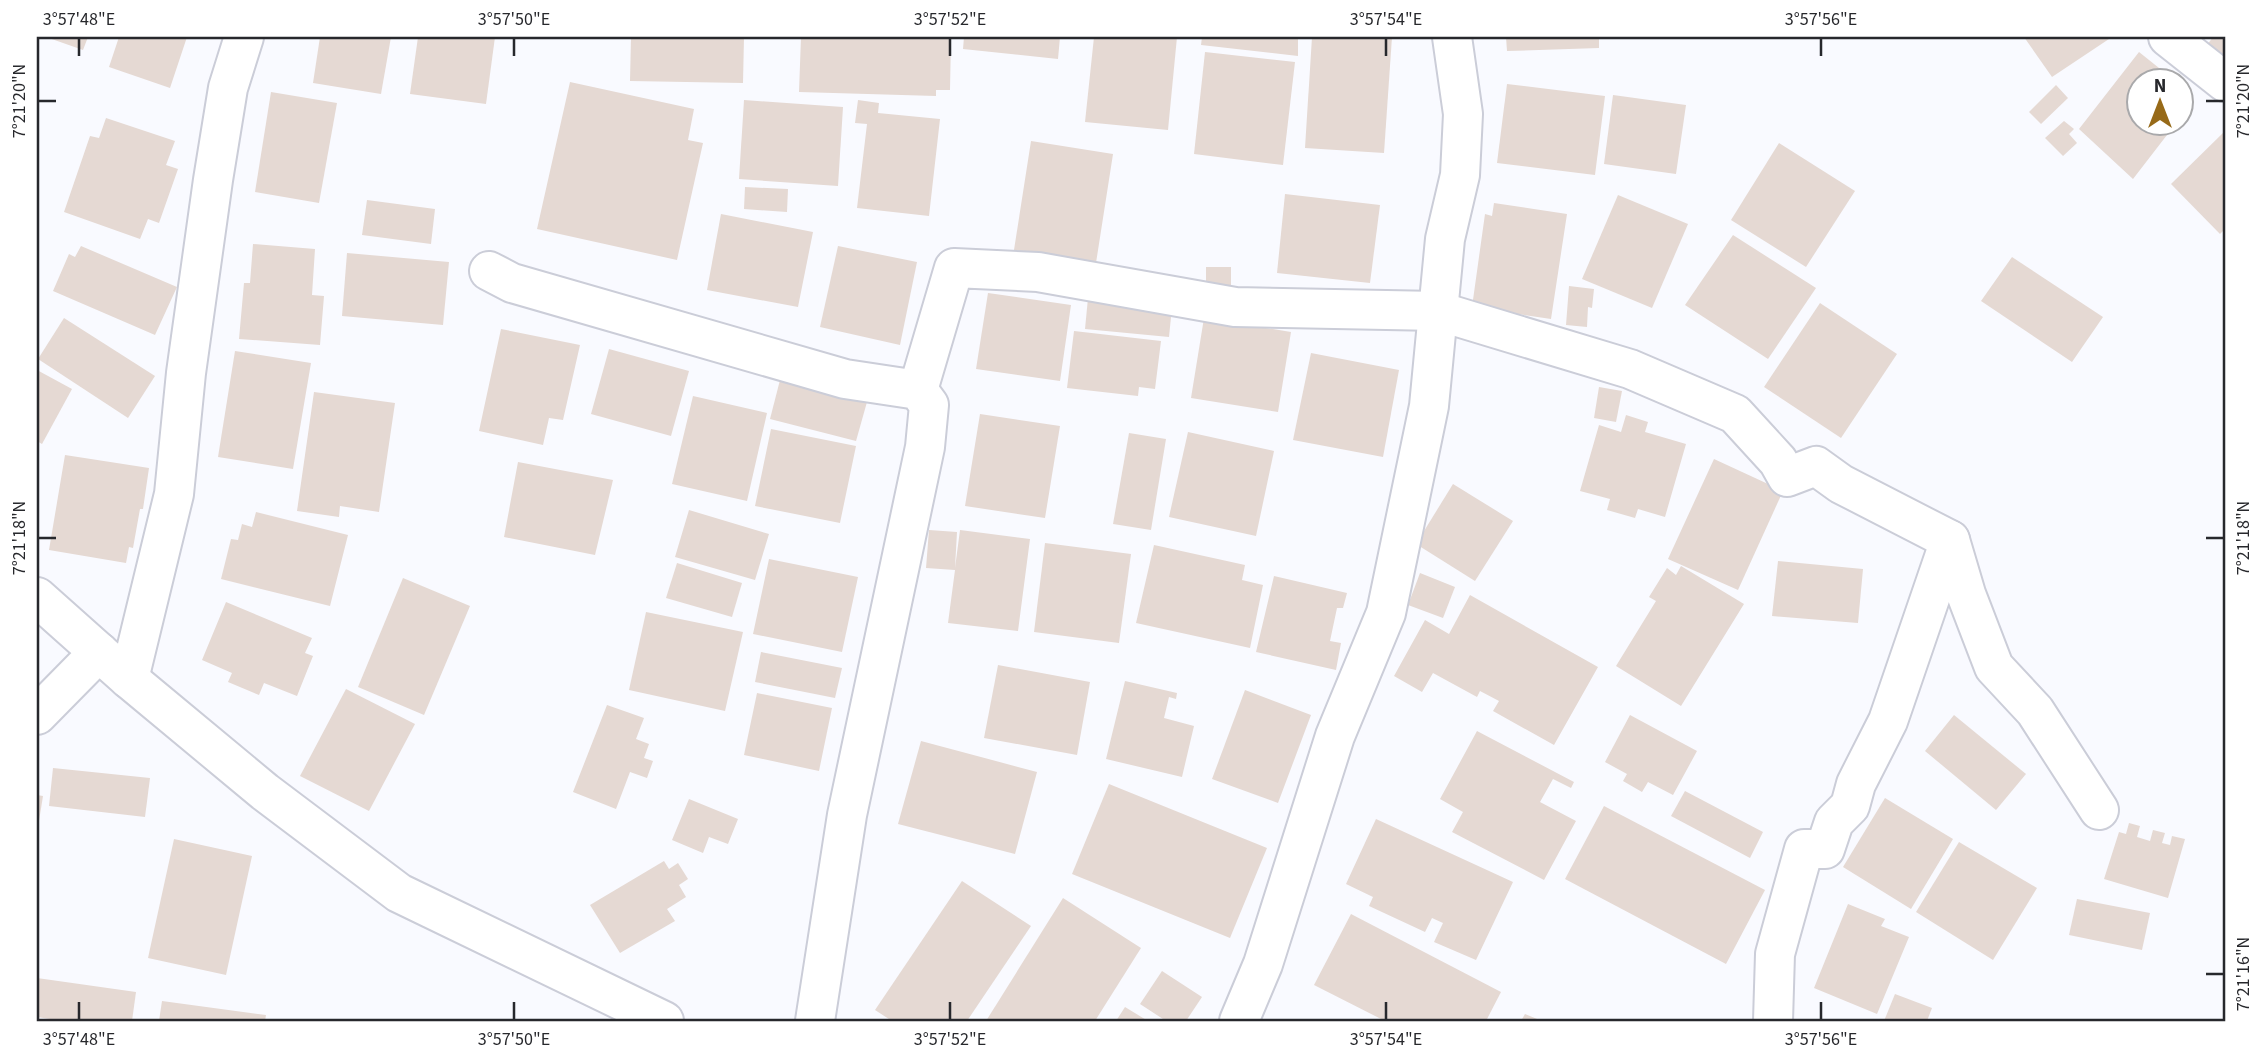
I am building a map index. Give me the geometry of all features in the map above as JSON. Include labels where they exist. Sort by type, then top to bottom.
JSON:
[{"type":"street","points":[[129,679],[174,494],[186,373],[213,180],[228,88],[244,37]]},
{"type":"street","points":[[1239,1021],[1264,964],[1335,736],[1386,613],[1429,406],[1445,239],[1460,175],[1463,114],[1452,37]]},
{"type":"street","points":[[2168,37],[2225,82]]},
{"type":"street","points":[[918,390],[954,268],[1038,272],[1235,307],[1438,311],[1630,369],[1735,414],[1778,461],[1787,477],[1816,466],[1841,484],[1950,540],[1966,594],[1994,667],[2035,711],[2099,810]]},
{"type":"street","points":[[489,271],[512,283],[831,375],[918,390],[929,405],[925,447],[847,815],[815,1021]]},
{"type":"street","points":[[1773,1021],[1775,954],[1804,849],[1825,849],[1834,822],[1850,806],[1856,785],[1888,721],[1950,540]]},
{"type":"street","points":[[37,597],[129,679],[265,792],[399,893],[664,1021]]},
{"type":"street","points":[[37,715],[99,652]]},
{"type":"building","points":[[46,37],[88,37],[83,50]]},
{"type":"building","points":[[119,37],[187,37],[170,88],[109,67]]},
{"type":"building","points":[[320,37],[391,37],[381,94],[313,83]]},
{"type":"building","points":[[418,37],[495,37],[486,104],[410,94]]},
{"type":"building","points":[[631,37],[744,37],[743,83],[630,81]]},
{"type":"building","points":[[801,37],[951,37],[950,90],[936,90],[936,96],[799,92]]},
{"type":"building","points":[[964,37],[1060,37],[1058,59],[963,49]]},
{"type":"building","points":[[1094,37],[1177,37],[1168,130],[1085,122]]},
{"type":"building","points":[[1202,37],[1298,37],[1298,56],[1201,45]]},
{"type":"building","points":[[1312,37],[1392,37],[1384,153],[1305,148]]},
{"type":"building","points":[[1506,37],[1599,37],[1599,48],[1507,51]]},
{"type":"building","points":[[2024,37],[2112,37],[2052,77]]},
{"type":"building","points":[[2213,37],[2225,37],[2225,58],[2207,45]]},
{"type":"building","points":[[1205,52],[1295,62],[1283,165],[1194,154]]},
{"type":"building","points":[[2139,52],[2156,66],[2128,66]]},
{"type":"building","points":[[2126,69],[2126,136],[2166,136],[2133,179],[2079,129]]},
{"type":"building","points":[[570,82],[694,109],[688,140],[703,143],[677,260],[537,229]]},
{"type":"building","points":[[1507,84],[1605,96],[1595,175],[1497,163]]},
{"type":"building","points":[[2056,85],[2068,98],[2041,124],[2029,112]]},
{"type":"building","points":[[271,92],[337,103],[319,203],[255,192]]},
{"type":"building","points":[[1613,95],[1686,105],[1676,174],[1604,164]]},
{"type":"building","points":[[744,100],[843,107],[838,186],[739,179]]},
{"type":"building","points":[[858,100],[879,103],[878,113],[940,119],[929,216],[857,208],[867,124],[855,123]]},
{"type":"building","points":[[106,118],[175,141],[166,165],[178,169],[159,223],[148,219],[140,239],[64,212],[90,136],[99,138]]},
{"type":"building","points":[[2064,121],[2074,129],[2069,134],[2077,143],[2063,156],[2045,138]]},
{"type":"building","points":[[2225,131],[2225,229],[2220,234],[2171,184]]},
{"type":"building","points":[[1031,141],[1113,154],[1096,263],[1014,250]]},
{"type":"building","points":[[1779,143],[1855,191],[1806,267],[1731,220]]},
{"type":"building","points":[[745,187],[788,189],[787,212],[744,209]]},
{"type":"building","points":[[1285,194],[1380,205],[1370,283],[1277,273]]},
{"type":"building","points":[[1618,195],[1688,224],[1652,308],[1582,279]]},
{"type":"building","points":[[367,200],[435,209],[431,244],[362,235]]},
{"type":"building","points":[[1494,203],[1567,214],[1551,319],[1472,307],[1485,214],[1492,216]]},
{"type":"building","points":[[721,214],[813,232],[798,307],[707,290]]},
{"type":"building","points":[[1733,235],[1816,288],[1768,359],[1685,305]]},
{"type":"building","points":[[253,244],[315,249],[312,295],[324,296],[320,345],[239,339],[244,283],[250,283]]},
{"type":"building","points":[[81,246],[177,287],[155,335],[53,291],[69,254],[75,257]]},
{"type":"building","points":[[838,246],[917,262],[900,345],[820,327]]},
{"type":"building","points":[[347,253],[449,262],[443,325],[342,316]]},
{"type":"building","points":[[2012,257],[2103,317],[2072,362],[1981,301]]},
{"type":"building","points":[[1206,267],[1231,267],[1231,291],[1206,291]]},
{"type":"building","points":[[1569,286],[1594,289],[1592,308],[1588,307],[1587,327],[1566,325]]},
{"type":"building","points":[[988,293],[1071,305],[1060,381],[976,369]]},
{"type":"building","points":[[1088,298],[1172,307],[1169,337],[1085,329]]},
{"type":"building","points":[[1820,303],[1897,354],[1841,438],[1764,387]]},
{"type":"building","points":[[64,318],[155,376],[128,418],[38,359]]},
{"type":"building","points":[[1204,318],[1291,332],[1278,412],[1191,398]]},
{"type":"building","points":[[501,329],[580,345],[563,420],[549,418],[543,445],[479,431]]},
{"type":"building","points":[[1074,331],[1161,341],[1155,389],[1139,387],[1138,396],[1067,388]]},
{"type":"building","points":[[609,349],[689,371],[671,436],[591,414]]},
{"type":"building","points":[[235,351],[311,363],[293,469],[218,457]]},
{"type":"building","points":[[1311,353],[1399,370],[1383,457],[1293,440]]},
{"type":"building","points":[[37,370],[72,389],[42,444],[37,441]]},
{"type":"building","points":[[780,380],[867,402],[856,441],[770,419]]},
{"type":"building","points":[[1599,387],[1622,391],[1616,422],[1594,418]]},
{"type":"building","points":[[314,392],[395,403],[379,512],[340,506],[339,517],[297,511]]},
{"type":"building","points":[[693,396],[767,413],[747,501],[672,484]]},
{"type":"building","points":[[980,414],[1060,426],[1045,518],[965,506]]},
{"type":"building","points":[[1626,415],[1648,422],[1645,432],[1686,444],[1665,517],[1638,509],[1635,518],[1607,510],[1610,499],[1580,491],[1599,425],[1621,432]]},
{"type":"building","points":[[771,429],[856,446],[840,523],[755,506]]},
{"type":"building","points":[[1188,432],[1274,451],[1256,536],[1169,517]]},
{"type":"building","points":[[1129,433],[1166,439],[1151,530],[1113,524]]},
{"type":"building","points":[[65,455],[149,468],[143,509],[140,509],[133,548],[129,547],[126,563],[49,550]]},
{"type":"building","points":[[1714,459],[1783,491],[1738,590],[1668,559]]},
{"type":"building","points":[[518,462],[613,480],[595,555],[504,537]]},
{"type":"building","points":[[1453,484],[1513,521],[1475,581],[1416,544]]},
{"type":"building","points":[[689,510],[769,534],[755,580],[675,557]]},
{"type":"building","points":[[256,512],[348,535],[330,606],[221,579],[231,539],[238,540],[242,524],[252,527]]},
{"type":"building","points":[[929,530],[957,532],[955,568],[960,530],[1030,539],[1018,631],[948,623],[955,570],[926,568]]},
{"type":"building","points":[[1045,543],[1131,554],[1119,643],[1034,632]]},
{"type":"building","points":[[1154,545],[1245,565],[1242,580],[1263,585],[1250,648],[1136,623]]},
{"type":"building","points":[[769,559],[858,577],[842,652],[753,634]]},
{"type":"building","points":[[1778,561],[1863,569],[1858,623],[1772,616]]},
{"type":"building","points":[[677,563],[742,583],[732,617],[666,598]]},
{"type":"building","points":[[1681,566],[1744,604],[1681,706],[1616,666],[1656,601],[1649,597],[1667,568],[1676,575]]},
{"type":"building","points":[[1420,573],[1455,587],[1443,618],[1408,605]]},
{"type":"building","points":[[1274,576],[1347,593],[1343,608],[1337,608],[1330,641],[1341,643],[1336,670],[1256,652]]},
{"type":"building","points":[[403,578],[470,606],[424,715],[358,687]]},
{"type":"building","points":[[1470,595],[1598,667],[1554,745],[1493,711],[1499,701],[1480,691],[1477,697],[1433,673],[1422,692],[1394,676],[1425,620],[1449,634]]},
{"type":"building","points":[[226,602],[312,638],[305,653],[313,656],[297,696],[264,683],[259,695],[228,682],[232,673],[202,660]]},
{"type":"building","points":[[646,612],[743,632],[725,711],[629,690]]},
{"type":"building","points":[[761,652],[842,668],[835,698],[755,682]]},
{"type":"building","points":[[998,665],[1090,682],[1077,755],[984,738]]},
{"type":"building","points":[[1125,681],[1177,693],[1176,699],[1169,697],[1164,718],[1194,726],[1182,777],[1106,759]]},
{"type":"building","points":[[346,689],[415,724],[369,811],[300,776]]},
{"type":"building","points":[[1245,690],[1311,715],[1278,803],[1212,779]]},
{"type":"building","points":[[757,693],[832,708],[819,771],[744,755]]},
{"type":"building","points":[[607,705],[644,718],[636,739],[649,744],[644,758],[653,761],[647,778],[630,772],[616,809],[573,792]]},
{"type":"building","points":[[1630,715],[1697,751],[1673,795],[1648,782],[1642,792],[1623,781],[1627,774],[1605,762]]},
{"type":"building","points":[[1954,715],[2026,774],[1996,810],[1925,751]]},
{"type":"building","points":[[1477,731],[1574,782],[1571,788],[1553,779],[1540,802],[1576,821],[1544,880],[1452,832],[1463,812],[1440,799]]},
{"type":"building","points":[[921,741],[1037,772],[1015,854],[898,824]]},
{"type":"building","points":[[53,768],[150,778],[145,817],[49,806]]},
{"type":"building","points":[[1109,784],[1267,848],[1230,938],[1072,874]]},
{"type":"building","points":[[1685,791],[1763,832],[1750,858],[1671,816]]},
{"type":"building","points":[[37,795],[43,796],[38,827],[37,827]]},
{"type":"building","points":[[1885,798],[1953,839],[1911,909],[1843,867]]},
{"type":"building","points":[[689,799],[738,819],[728,844],[709,837],[703,853],[672,840]]},
{"type":"building","points":[[1604,806],[1765,890],[1726,964],[1565,879]]},
{"type":"building","points":[[1376,819],[1513,882],[1476,960],[1434,942],[1443,923],[1432,918],[1425,932],[1369,906],[1373,897],[1346,884]]},
{"type":"building","points":[[2129,823],[2140,826],[2137,837],[2150,841],[2153,830],[2165,833],[2162,843],[2170,845],[2172,836],[2185,839],[2168,898],[2104,879],[2119,832],[2126,834]]},
{"type":"building","points":[[174,839],[252,856],[226,975],[148,958]]},
{"type":"building","points":[[1959,842],[2037,888],[1993,960],[1916,912]]},
{"type":"building","points":[[664,861],[669,869],[678,863],[688,879],[679,885],[686,897],[667,909],[675,921],[620,953],[590,905]]},
{"type":"building","points":[[962,881],[1031,926],[967,1021],[892,1021],[875,1010]]},
{"type":"building","points":[[1063,898],[1141,948],[1095,1021],[986,1021]]},
{"type":"building","points":[[2077,899],[2150,913],[2142,950],[2069,935]]},
{"type":"building","points":[[1848,904],[1885,919],[1881,926],[1909,937],[1877,1014],[1814,988]]},
{"type":"building","points":[[1351,914],[1501,992],[1486,1021],[1385,1021],[1314,985]]},
{"type":"building","points":[[1162,971],[1202,997],[1186,1021],[1166,1021],[1140,1004]]},
{"type":"building","points":[[37,978],[136,992],[132,1021],[63,1021],[37,1017]]},
{"type":"building","points":[[1895,994],[1932,1008],[1927,1021],[1884,1021]]},
{"type":"building","points":[[162,1001],[266,1015],[265,1021],[159,1021]]},
{"type":"building","points":[[1125,1007],[1148,1021],[1116,1021]]},
{"type":"building","points":[[1525,1014],[1542,1021],[1521,1021]]}]
